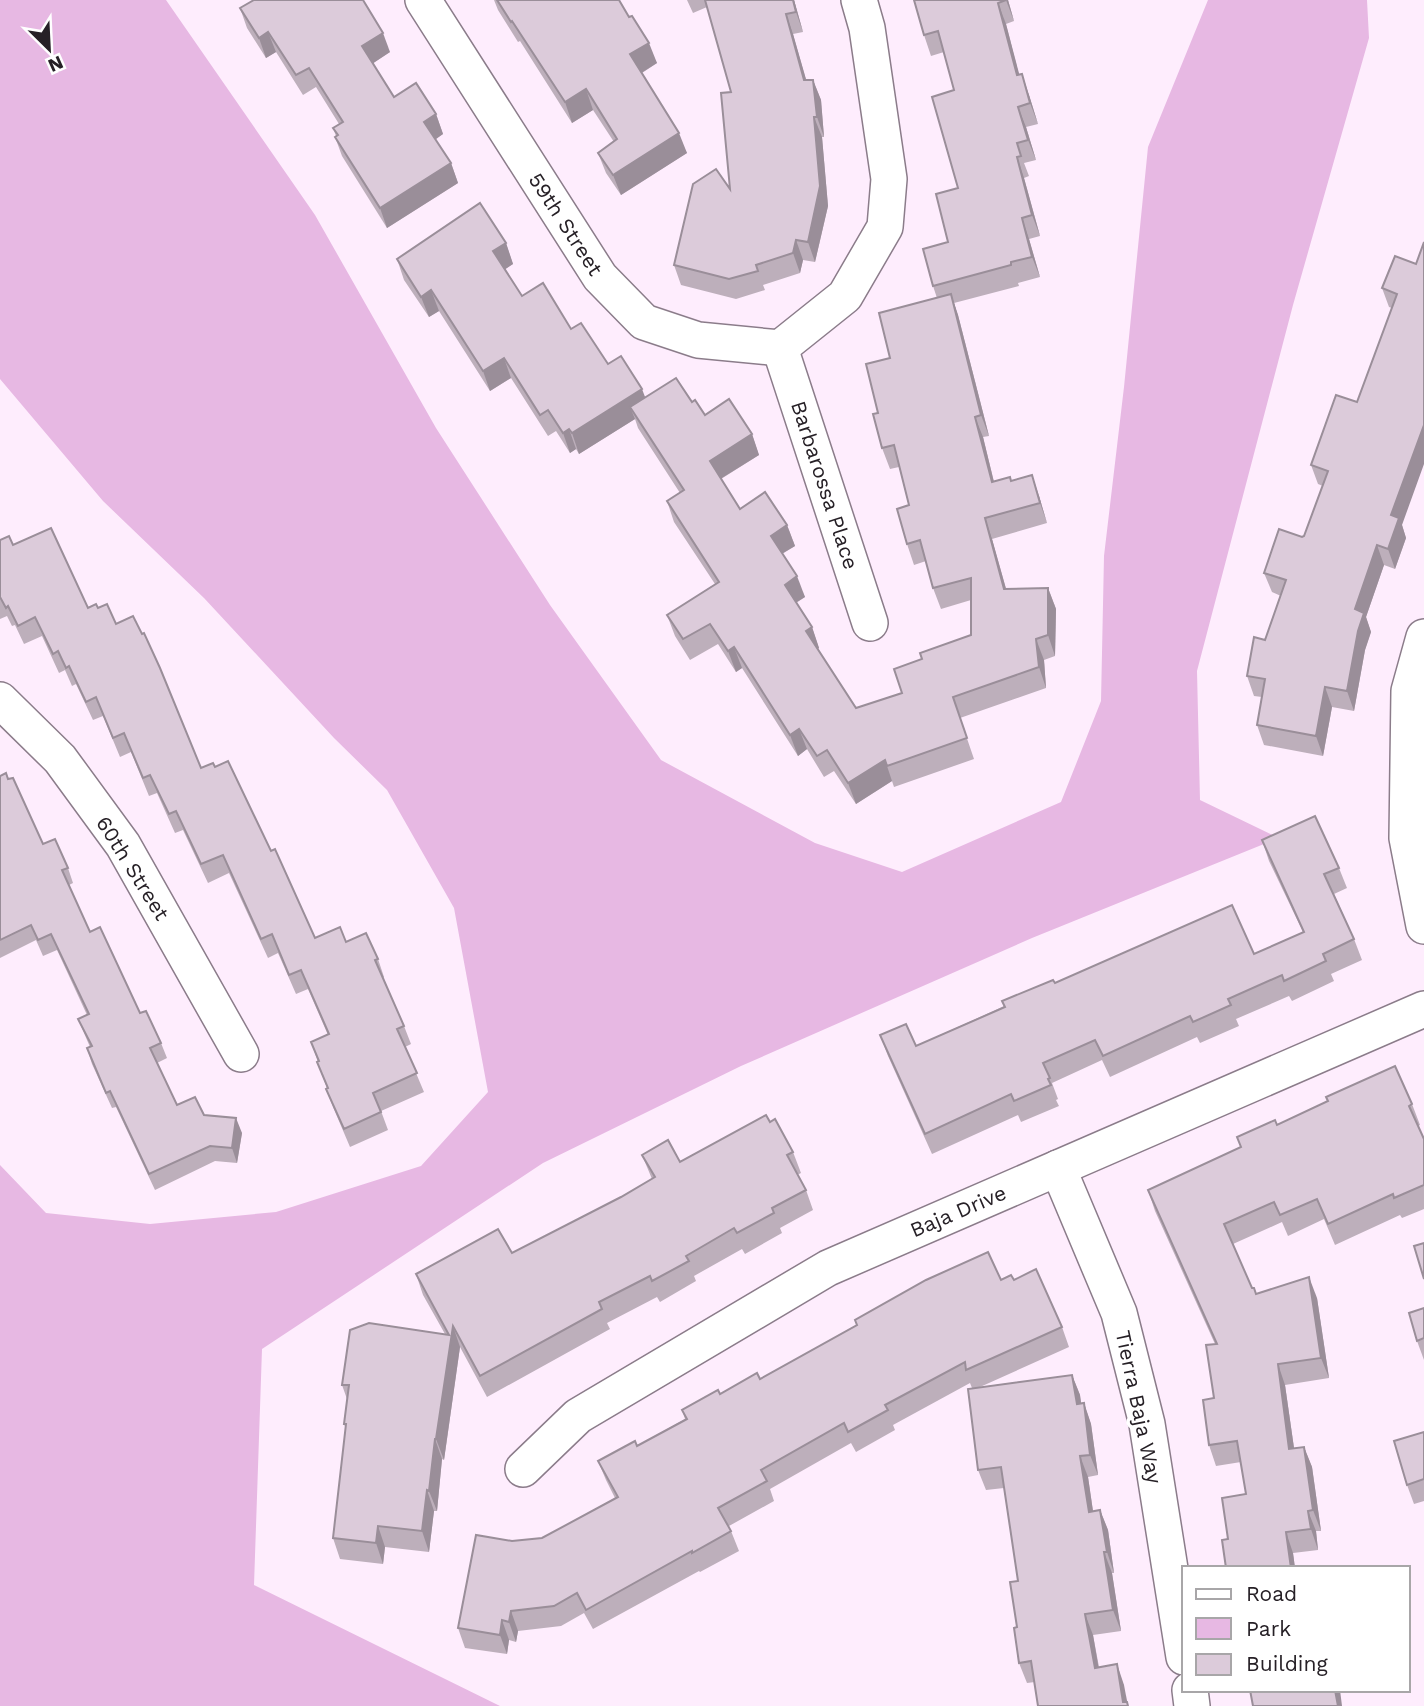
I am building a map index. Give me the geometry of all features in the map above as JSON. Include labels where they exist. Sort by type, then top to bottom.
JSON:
[{"type":"street","name":"59th Street","points":[[423,0],[600,278],[644,322],[698,340],[780,348]]},
{"type":"street","points":[[780,348],[845,296],[885,227],[889,178],[867,28],[859,0]]},
{"type":"street","name":"Barbarossa Place","points":[[780,348],[870,623]]},
{"type":"street","points":[[1424,637],[1409,691],[1407,838],[1424,926]]},
{"type":"street","name":"60th Street","points":[[0,700],[60,759],[123,845],[241,1054]]},
{"type":"street","name":"Baja Drive","points":[[523,1469],[578,1416],[828,1268],[1424,1009]]},
{"type":"street","name":"Tierra Baja Way","points":[[1058,1168],[1119,1313],[1147,1424],[1182,1644]]},
{"type":"green space","points":[[0,0],[166,0],[315,215],[436,428],[550,605],[661,760],[815,843],[902,872],[1061,802],[1101,701],[1104,556],[1148,147],[1208,0],[1367,0],[1369,38],[1293,305],[1197,671],[1200,800],[1279,838],[1032,938],[741,1066],[543,1163],[262,1349],[254,1585],[500,1706],[0,1706],[0,1165],[46,1213],[150,1224],[276,1212],[421,1166],[488,1092],[454,908],[387,790],[334,738],[204,598],[103,501],[0,379]]},
{"type":"building","points":[[254,0],[363,0],[383,33],[362,46],[394,97],[416,83],[436,114],[424,122],[451,163],[380,208],[335,137],[338,135],[333,128],[343,122],[309,68],[296,75],[268,32],[259,38],[240,8]]},
{"type":"building","points":[[497,0],[619,0],[649,43],[630,54],[679,133],[613,175],[598,153],[617,139],[586,89],[565,102]]},
{"type":"building","points":[[705,0],[793,0],[796,12],[786,14],[804,80],[813,80],[817,117],[814,117],[820,186],[808,242],[796,240],[793,253],[756,265],[758,271],[729,279],[674,265],[693,184],[716,169],[730,189],[721,93],[731,92]]},
{"type":"building","points":[[914,0],[1006,0],[998,3],[1017,75],[1022,74],[1030,103],[1018,107],[1028,140],[1017,143],[1021,156],[1017,157],[1032,215],[1022,218],[1032,257],[933,286],[923,249],[948,242],[936,194],[958,188],[932,97],[954,90],[938,31],[924,35]]},
{"type":"building","points":[[480,203],[506,243],[493,251],[522,296],[543,283],[571,329],[581,323],[608,364],[621,356],[642,389],[572,433],[569,429],[563,433],[548,410],[540,415],[504,358],[483,371],[431,290],[421,297],[397,259]]},
{"type":"building","points":[[1424,242],[1424,425],[1391,515],[1399,518],[1388,549],[1377,545],[1355,609],[1364,613],[1347,691],[1325,687],[1316,736],[1257,725],[1265,679],[1247,676],[1254,637],[1265,640],[1286,580],[1264,573],[1279,529],[1304,536],[1328,471],[1311,465],[1336,395],[1357,402],[1397,294],[1382,288],[1395,256],[1416,264]]},
{"type":"building","points":[[951,294],[981,415],[975,417],[992,482],[1010,477],[1011,481],[1032,475],[1040,503],[985,518],[1004,589],[1048,588],[1048,635],[1036,639],[1039,667],[953,697],[967,738],[887,766],[885,760],[848,783],[827,750],[817,756],[799,729],[790,735],[734,647],[728,651],[710,624],[683,639],[667,615],[719,582],[667,501],[684,490],[630,407],[676,378],[692,402],[695,400],[705,415],[729,399],[752,434],[710,461],[740,509],[765,492],[787,525],[771,536],[797,576],[785,585],[812,627],[806,631],[856,708],[902,693],[894,669],[922,659],[920,653],[971,635],[971,578],[933,588],[920,540],[907,544],[897,509],[909,505],[894,445],[882,448],[873,414],[878,413],[866,364],[890,358],[879,313]]},
{"type":"building","points":[[51,528],[88,608],[96,604],[98,608],[107,604],[116,624],[133,616],[142,634],[144,633],[201,768],[213,763],[215,767],[228,761],[271,851],[275,849],[315,938],[340,927],[346,942],[366,933],[404,1026],[397,1029],[417,1073],[373,1093],[381,1112],[344,1129],[326,1089],[328,1088],[311,1042],[329,1034],[301,970],[289,975],[272,934],[261,939],[223,855],[201,864],[176,811],[169,814],[150,775],[143,778],[124,733],[113,738],[96,697],[86,702],[69,666],[66,668],[58,651],[53,654],[35,617],[18,626],[8,606],[6,608],[0,597],[0,540],[9,536],[13,545]]},
{"type":"building","points":[[6,773],[8,779],[13,778],[43,844],[55,839],[68,868],[62,870],[90,932],[100,927],[140,1013],[146,1011],[161,1043],[150,1048],[177,1105],[195,1097],[204,1115],[236,1118],[232,1148],[210,1146],[149,1174],[110,1091],[106,1093],[87,1048],[92,1046],[78,1019],[89,1014],[51,934],[38,940],[31,925],[0,940],[0,776]]},
{"type":"building","points":[[1315,816],[1339,868],[1324,874],[1354,939],[1323,954],[1326,961],[1284,981],[1282,975],[1228,999],[1231,1005],[1193,1022],[1190,1016],[1103,1056],[1095,1040],[1043,1063],[1051,1085],[1014,1101],[1011,1094],[925,1134],[880,1035],[906,1024],[916,1046],[1005,1007],[1002,1001],[1053,980],[1055,983],[1232,905],[1254,954],[1304,932],[1262,840]]},
{"type":"building","points":[[1395,1066],[1424,1139],[1424,1185],[1394,1198],[1393,1194],[1328,1224],[1317,1199],[1280,1215],[1274,1202],[1224,1224],[1256,1294],[1309,1277],[1321,1358],[1278,1364],[1289,1449],[1304,1447],[1313,1510],[1308,1511],[1311,1529],[1286,1532],[1291,1566],[1226,1566],[1222,1540],[1228,1539],[1222,1498],[1246,1494],[1237,1441],[1209,1445],[1203,1400],[1214,1398],[1206,1345],[1217,1344],[1148,1190],[1241,1147],[1237,1137],[1275,1120],[1277,1125],[1328,1101],[1326,1097]]},
{"type":"building","points":[[766,1115],[770,1122],[775,1119],[793,1152],[787,1155],[806,1190],[772,1208],[774,1213],[737,1233],[734,1228],[686,1256],[689,1261],[652,1281],[650,1276],[599,1302],[602,1309],[480,1376],[453,1326],[422,1531],[378,1526],[376,1543],[333,1538],[346,1424],[349,1385],[342,1385],[350,1330],[369,1323],[449,1335],[416,1274],[498,1229],[512,1253],[655,1177],[642,1155],[668,1140],[680,1162]]},
{"type":"building","points":[[1424,1243],[1424,1279],[1414,1246]]},
{"type":"building","points":[[988,1252],[1001,1280],[1011,1275],[1014,1280],[1036,1269],[1062,1327],[966,1370],[965,1362],[885,1405],[888,1410],[848,1432],[844,1423],[761,1470],[767,1481],[718,1508],[731,1531],[586,1610],[577,1593],[554,1606],[511,1611],[509,1622],[502,1620],[500,1635],[458,1628],[476,1535],[512,1541],[542,1538],[618,1497],[598,1461],[635,1441],[637,1446],[687,1419],[682,1410],[718,1390],[720,1394],[757,1373],[760,1379],[857,1325],[855,1320],[926,1280]]},
{"type":"building","points":[[1424,1308],[1424,1338],[1417,1341],[1409,1313]]},
{"type":"building","points":[[1072,1375],[1077,1404],[1084,1403],[1090,1455],[1080,1456],[1089,1512],[1100,1510],[1113,1610],[1085,1614],[1095,1668],[1117,1664],[1123,1702],[1127,1702],[1128,1706],[1038,1706],[1031,1661],[1019,1663],[1010,1582],[1018,1581],[1001,1467],[978,1470],[968,1389]]},
{"type":"building","points":[[1424,1432],[1424,1479],[1407,1485],[1394,1441]]},
{"type":"building","points":[[1250,1692],[1335,1692],[1338,1706],[1253,1706]]}]
